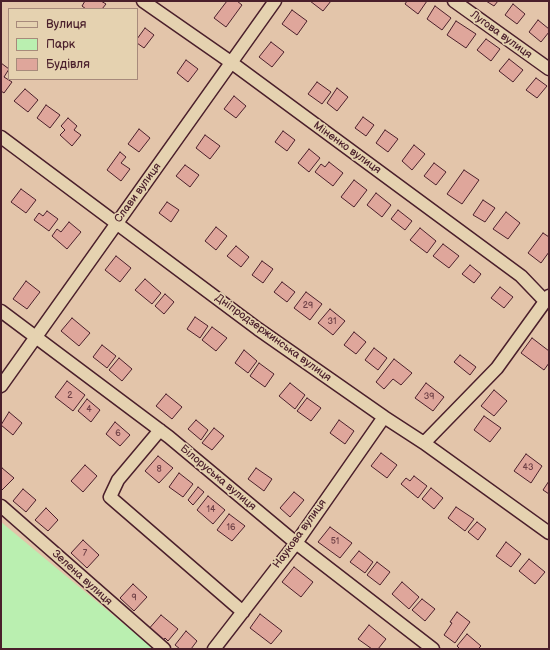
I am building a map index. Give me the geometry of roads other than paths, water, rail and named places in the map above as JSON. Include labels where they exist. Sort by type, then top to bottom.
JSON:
[{"type":"street","name":"Міненко вулиця","points":[[143,1],[232,63],[520,276],[546,306]]},
{"type":"street","name":"Слави вулиця","points":[[1,386],[34,337],[275,1]]},
{"type":"street","name":"Лугова вулиця","points":[[454,1],[549,69]]},
{"type":"street","name":"Дніпродзержинська вулиця","points":[[1,137],[258,329],[384,417],[424,443],[549,533]]},
{"type":"street","points":[[424,443],[497,368],[546,306]]},
{"type":"street","name":"Білоруська вулиця","points":[[1,311],[160,430],[296,543],[434,649]]},
{"type":"street","name":"Наукова вулиця","points":[[214,649],[296,543],[384,417]]},
{"type":"street","points":[[160,430],[118,480],[110,497],[243,612]]},
{"type":"street","name":"Зелена вулиця","points":[[1,506],[164,649]]}]
